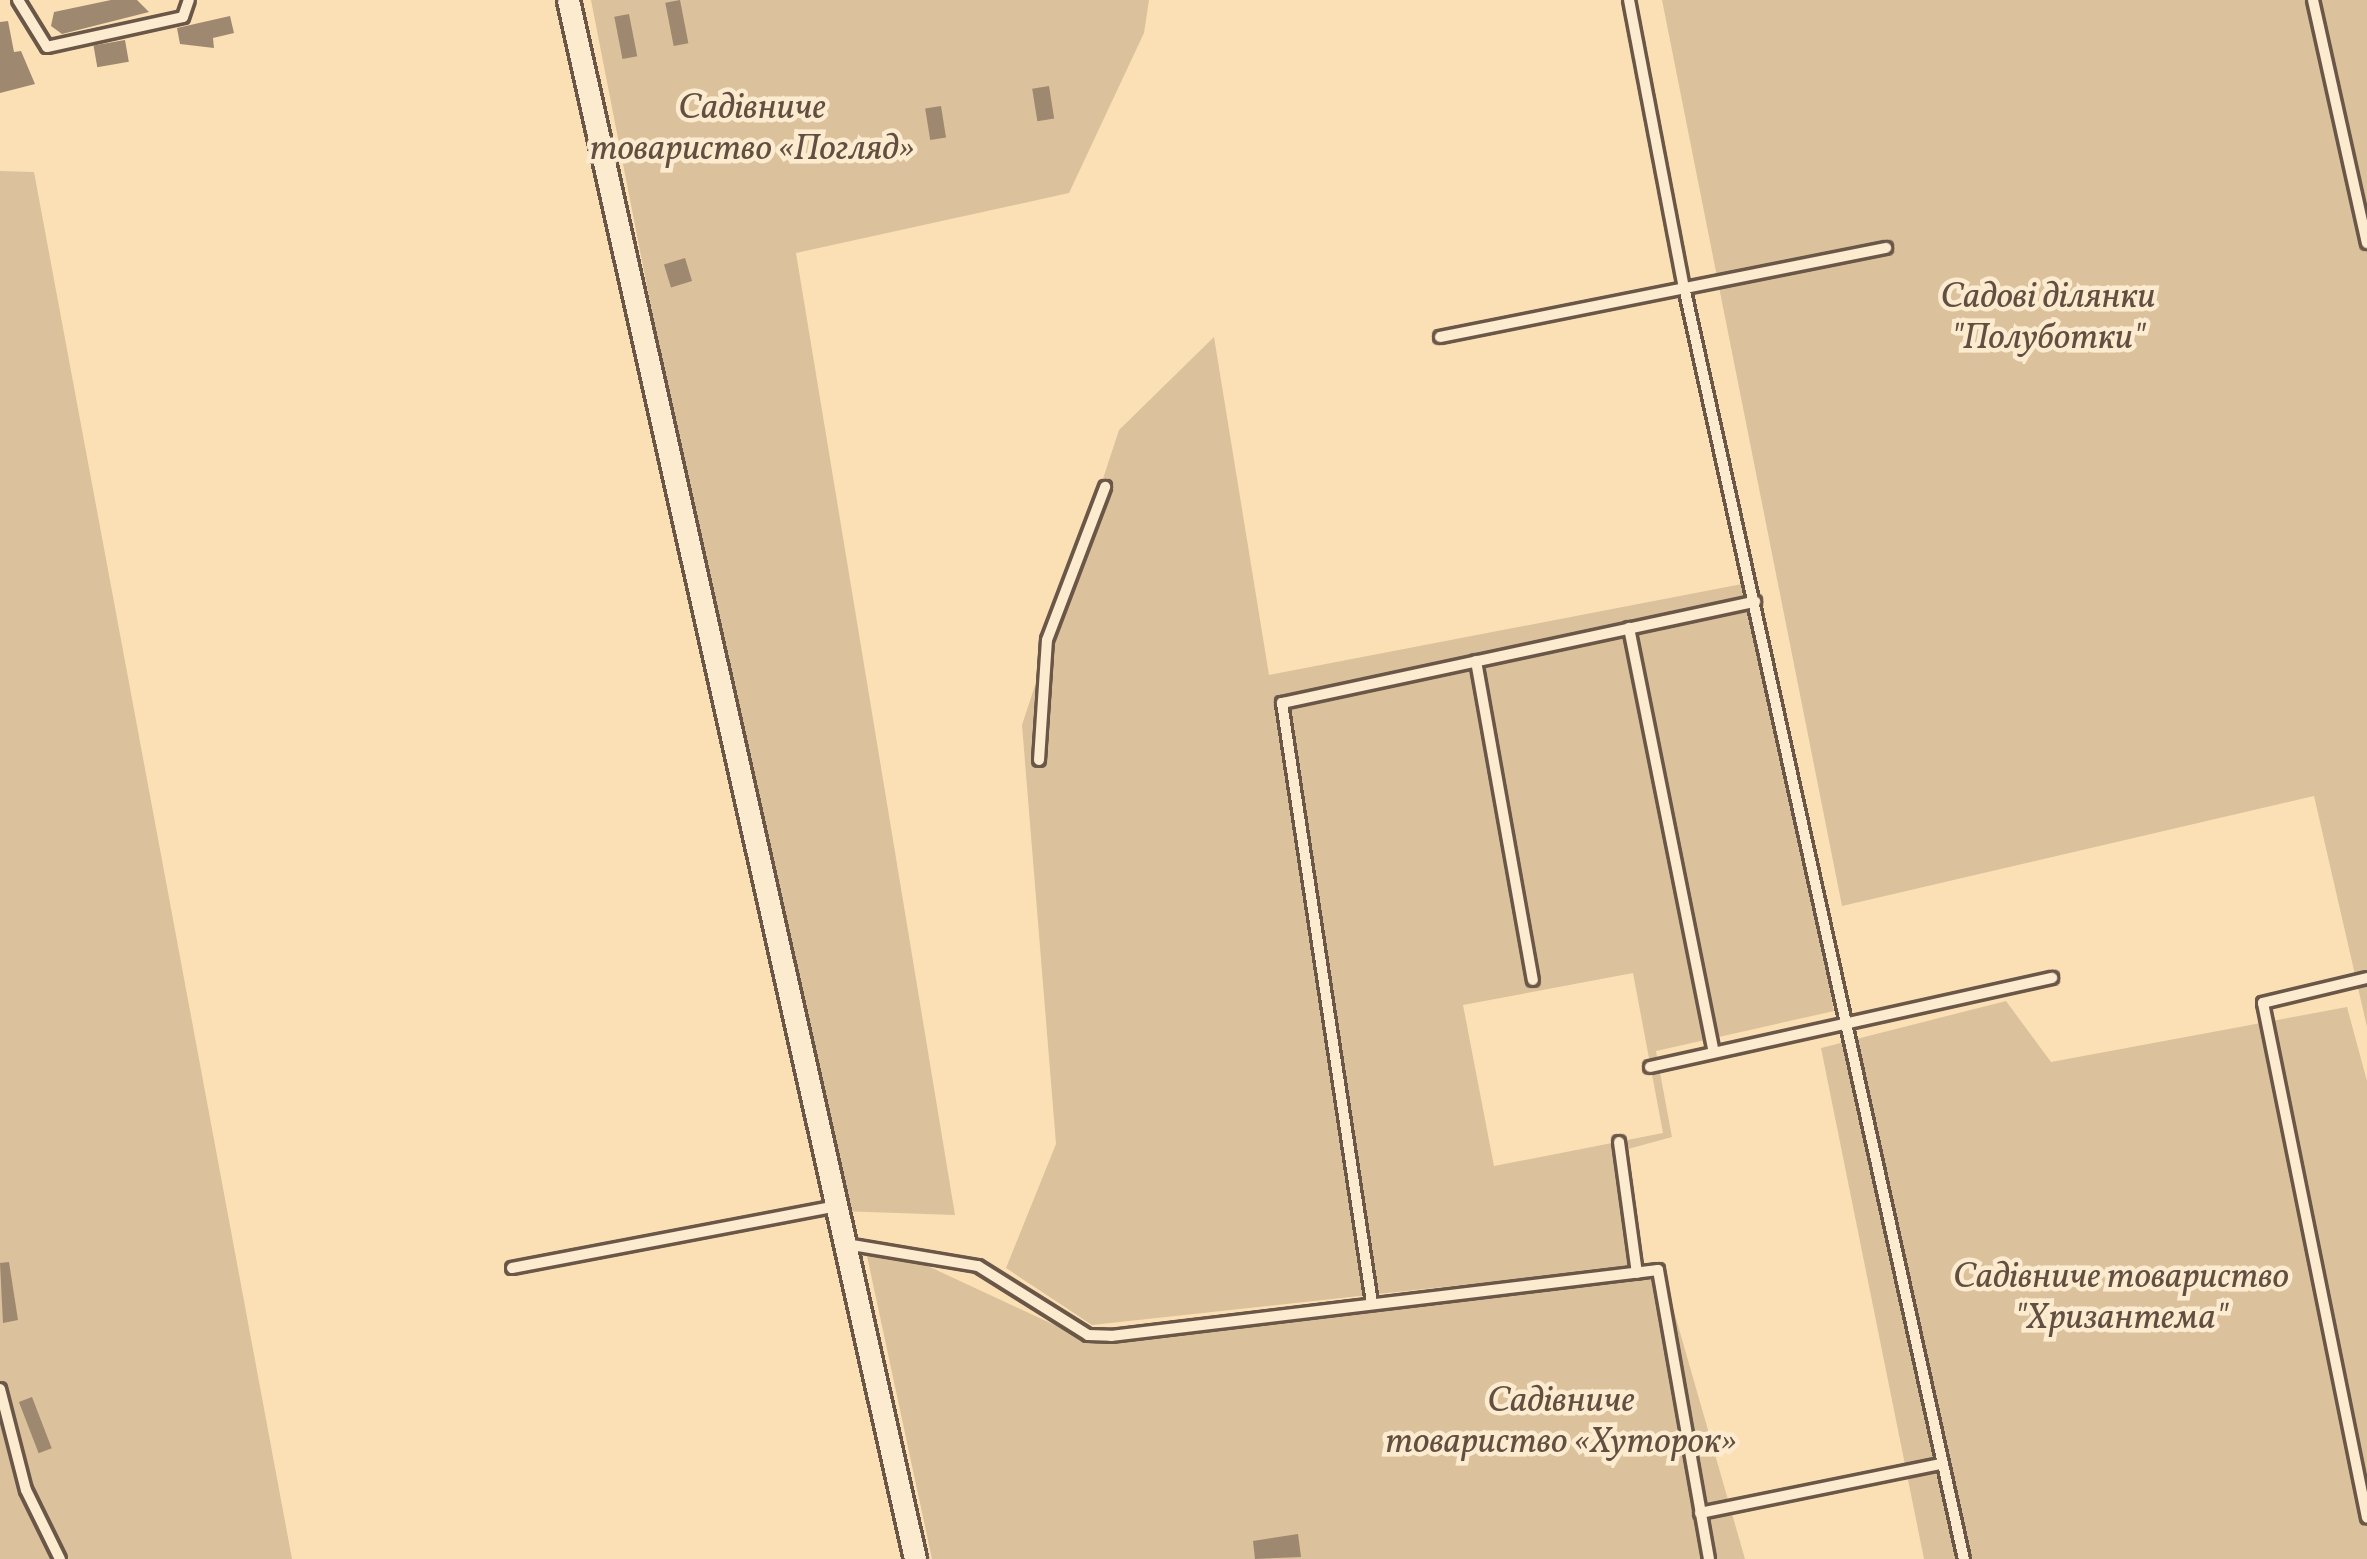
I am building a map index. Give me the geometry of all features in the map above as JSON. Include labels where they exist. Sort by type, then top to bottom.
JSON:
[{"type":"street","points":[[568,0],[914,1559]]},
{"type":"lane","points":[[18,0],[47,47],[183,17],[189,0]]},
{"type":"lane","points":[[1629,0],[1684,287],[1964,1559]]},
{"type":"lane","points":[[2313,0],[2362,196],[2367,243]]},
{"type":"lane","points":[[1440,337],[1886,248]]},
{"type":"lane","points":[[1039,760],[1047,640],[1105,487]]},
{"type":"lane","points":[[1372,1303],[1282,703],[1755,602]]},
{"type":"lane","points":[[1629,628],[1714,1052]]},
{"type":"lane","points":[[1476,661],[1533,980]]},
{"type":"lane","points":[[1651,1067],[2052,978]]},
{"type":"lane","points":[[2367,978],[2263,1003],[2367,1518]]},
{"type":"lane","points":[[1619,1142],[1637,1273]]},
{"type":"lane","points":[[512,1268],[833,1207]]},
{"type":"lane","points":[[844,1244],[978,1266],[1088,1335],[1658,1270],[1709,1559]]},
{"type":"lane","points":[[0,1389],[26,1490],[60,1559]]},
{"type":"lane","points":[[1700,1513],[1941,1464]]},
{"type":"green space","name":"Садівниче товариство «Погляд»","points":[[591,0],[1149,0],[1144,33],[1069,193],[796,253],[955,1215],[839,1211],[773,932]]},
{"type":"green space","name":"Садові ділянки \"Полуботки\"","points":[[1662,0],[2367,0],[2367,1027],[2314,796],[1842,906]]},
{"type":"green space","points":[[0,171],[34,172],[292,1559],[0,1559]]},
{"type":"green space","points":[[1214,337],[1269,675],[1742,584],[1756,608],[1834,1011],[1656,1051],[1672,1137],[1628,1149],[1636,1266],[1092,1325],[1006,1268],[1056,1144],[1022,725],[1119,430]],"holes":[[[1633,973],[1663,1133],[1494,1166],[1463,1005]]]},
{"type":"green space","name":"Садівниче товариство \"Хризантема\"","points":[[2006,1001],[2051,1062],[2347,1007],[2367,1081],[2367,1559],[1924,1559],[1821,1048]]},
{"type":"green space","name":"Садівниче товариство «Хуторок»","points":[[867,1256],[917,1261],[1087,1340],[1663,1273],[1745,1559],[932,1559]]},
{"type":"building","points":[[111,0],[137,0],[149,12],[62,34],[51,26],[54,12]]},
{"type":"building","points":[[680,0],[688,43],[674,46],[665,3]]},
{"type":"building","points":[[629,14],[637,56],[622,59],[614,17]]},
{"type":"building","points":[[230,16],[234,33],[213,38],[214,48],[180,44],[177,28]]},
{"type":"building","points":[[8,21],[14,52],[21,51],[35,84],[0,93],[0,22]]},
{"type":"building","points":[[125,40],[129,62],[97,67],[93,46]]},
{"type":"building","points":[[1049,86],[1054,119],[1037,121],[1032,89]]},
{"type":"building","points":[[941,106],[946,138],[930,140],[925,109]]},
{"type":"building","points":[[685,258],[692,281],[671,287],[664,264]]},
{"type":"building","points":[[9,1262],[18,1320],[3,1323],[0,1263]]},
{"type":"building","points":[[32,1397],[52,1448],[39,1453],[19,1402]]},
{"type":"building","points":[[1298,1534],[1301,1557],[1255,1559],[1253,1541]]}]
